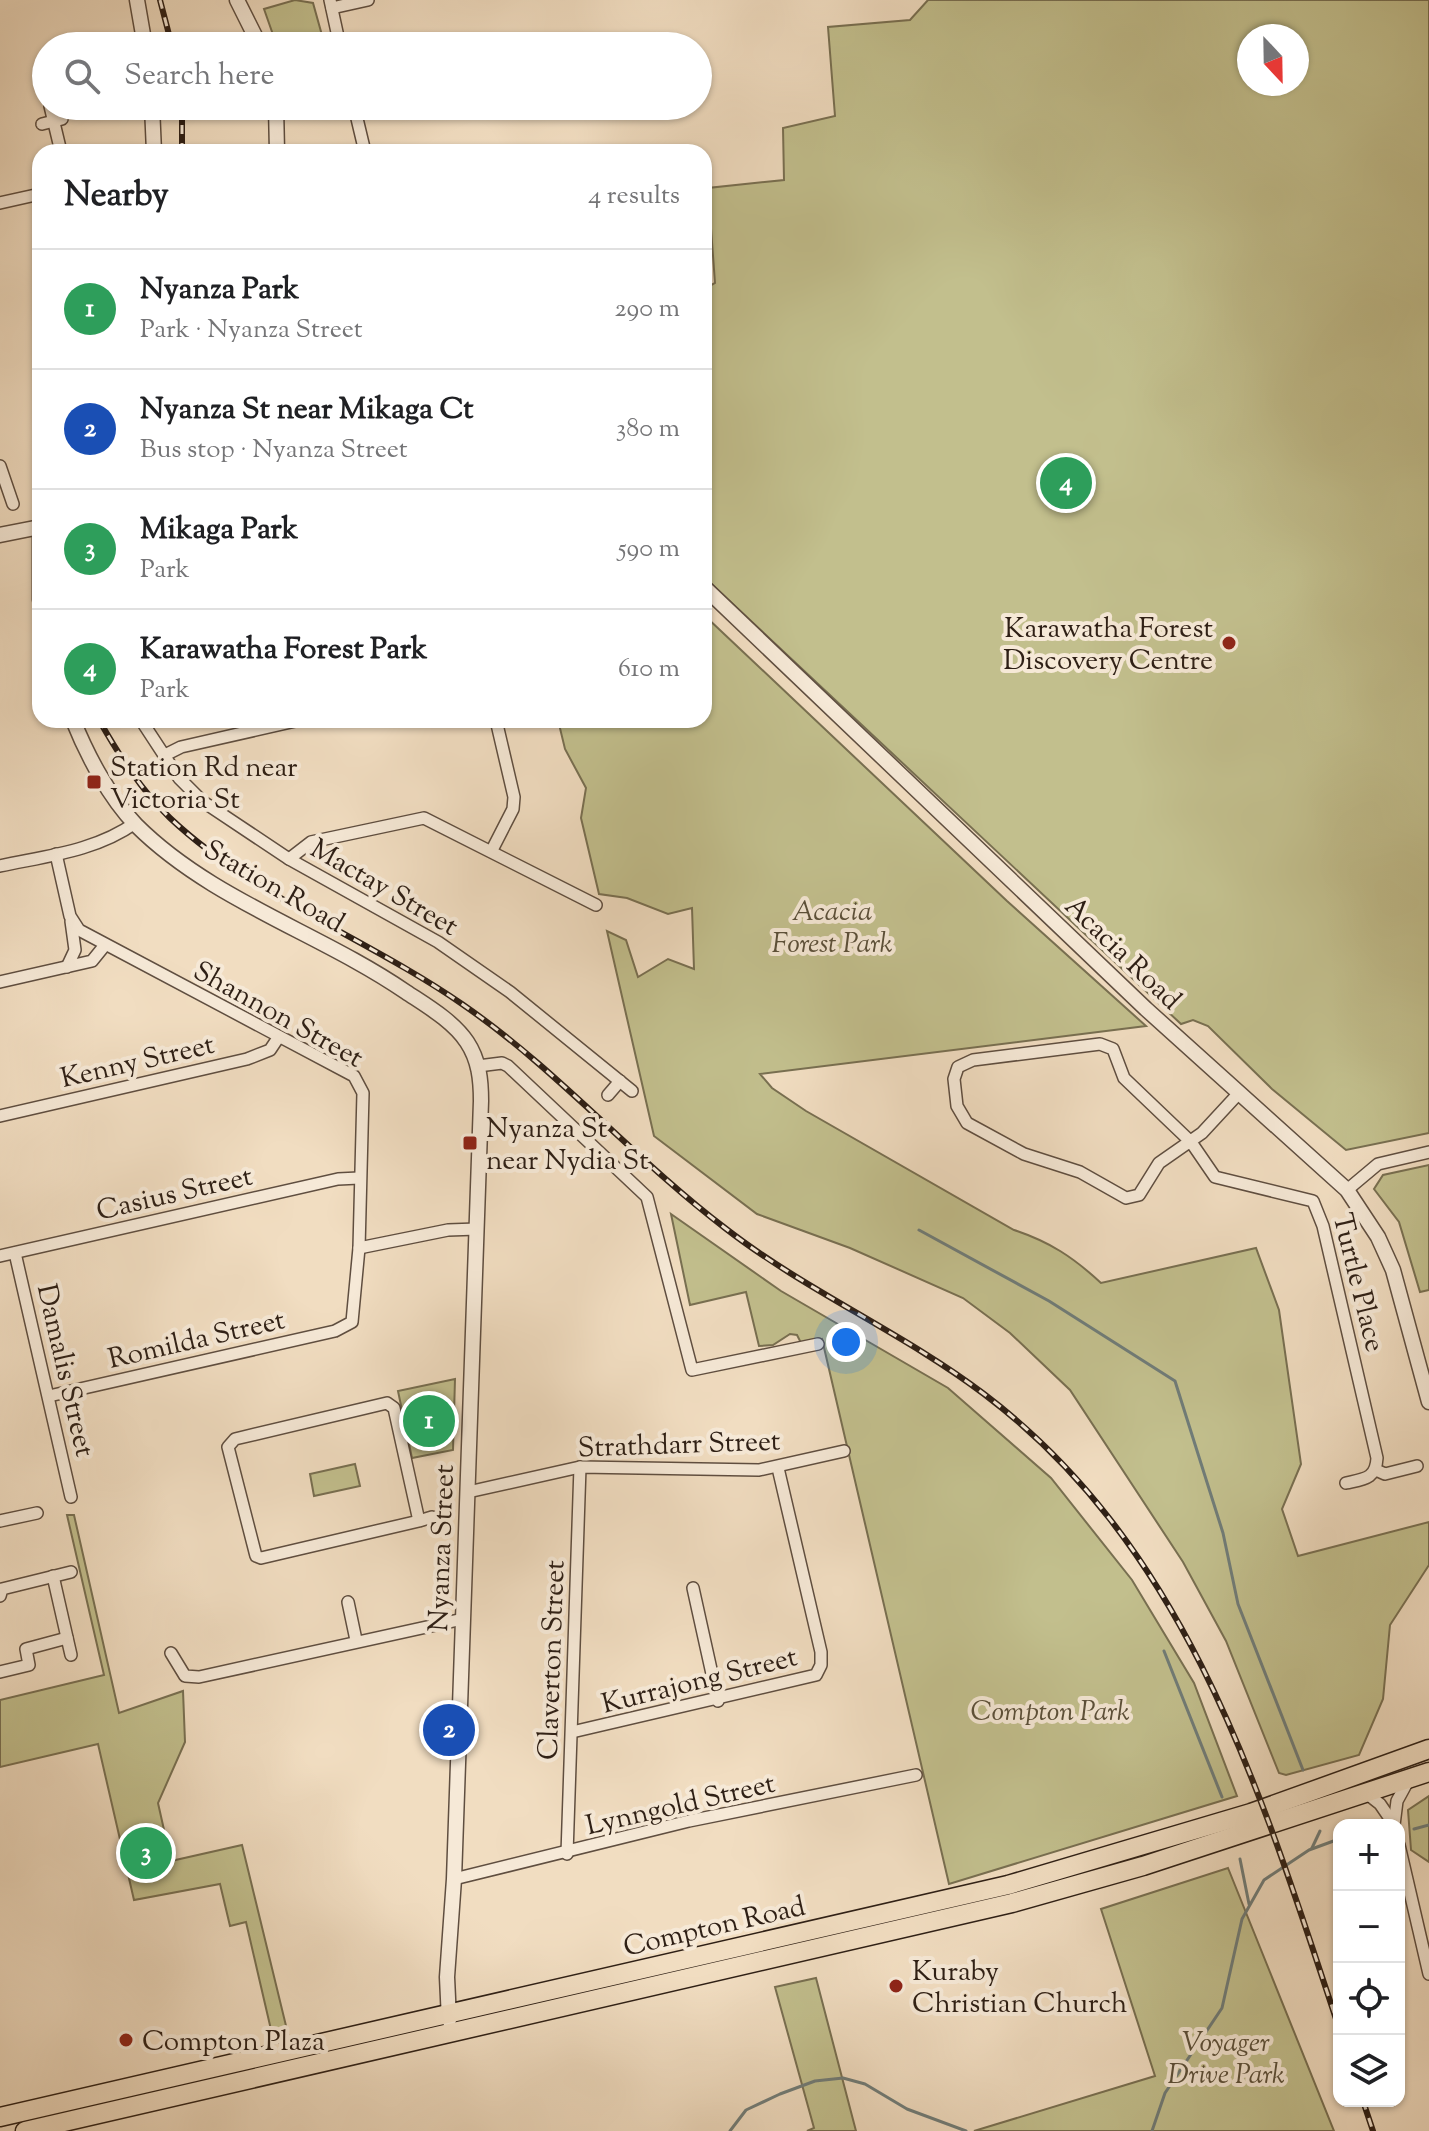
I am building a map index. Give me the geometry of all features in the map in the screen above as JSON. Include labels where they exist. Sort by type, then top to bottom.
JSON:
[{"type":"main road","name":"Compton Road","points":[[25,2131],[1072,1867],[1284,1803],[1429,1749]]},
{"type":"main road","name":"Compton Road","points":[[0,2117],[927,1924],[1106,1877],[1429,1772]]},
{"type":"main road","points":[[1072,1867],[1086,1871],[1101,1868],[1106,1877]]},
{"type":"street","points":[[137,0],[143,32]]},
{"type":"street","points":[[237,0],[253,32]]},
{"type":"street","points":[[337,32],[331,4],[368,0]]},
{"type":"street","points":[[53,120],[59,144]]},
{"type":"street","points":[[153,120],[154,144]]},
{"type":"street","points":[[276,120],[277,144]]},
{"type":"street","points":[[357,120],[363,144]]},
{"type":"street","points":[[0,203],[32,196]]},
{"type":"street","points":[[0,466],[13,504]]},
{"type":"street","points":[[0,535],[32,528]]},
{"type":"street","name":"Acacia Road","points":[[712,595],[1146,1009],[1347,1190],[1378,1237],[1393,1270],[1429,1402]]},
{"type":"street","name":"Station Road","points":[[77,728],[105,781],[135,823],[203,876],[359,963],[431,1009],[466,1040],[478,1066]]},
{"type":"street","name":"Mactay Street","points":[[146,728],[179,778],[202,801],[289,859],[438,942],[510,992],[632,1091]]},
{"type":"street","points":[[165,755],[181,747],[265,728]]},
{"type":"street","points":[[492,850],[513,809],[514,797],[498,728]]},
{"type":"street","points":[[289,859],[311,842],[424,818],[596,905]]},
{"type":"street","points":[[0,866],[113,838],[135,823]]},
{"type":"street","points":[[56,854],[75,948],[68,966]]},
{"type":"street","name":"Shannon Street","points":[[70,916],[79,930],[361,1083],[359,1248],[352,1322]]},
{"type":"street","points":[[68,966],[88,955],[100,942]]},
{"type":"street","points":[[91,962],[100,942]]},
{"type":"street","points":[[0,982],[114,956],[128,958]]},
{"type":"street","name":"Kenny Street","points":[[0,1116],[247,1059],[270,1050],[278,1038]]},
{"type":"street","points":[[1191,1142],[1124,1078],[1113,1049],[1100,1044],[973,1060],[958,1067],[954,1079],[959,1115],[967,1123],[1024,1154],[1080,1172],[1126,1198],[1139,1195],[1159,1163],[1191,1142],[1239,1093]]},
{"type":"street","points":[[478,1066],[502,1063],[508,1066],[647,1197],[692,1370],[818,1344]]},
{"type":"street","name":"Nyanza Street","points":[[449,2024],[481,1101],[478,1066]]},
{"type":"street","points":[[608,1095],[620,1081]]},
{"type":"street","name":"Turtle Place","points":[[1191,1142],[1215,1177],[1306,1197],[1317,1205],[1377,1458],[1376,1470]]},
{"type":"street","points":[[1347,1190],[1378,1164],[1429,1152]]},
{"type":"street","name":"Casius Street","points":[[0,1256],[338,1179],[359,1178]]},
{"type":"street","points":[[359,1248],[448,1230],[477,1229]]},
{"type":"street","name":"Damalis Street","points":[[15,1253],[71,1497]]},
{"type":"street","name":"Romilda Street","points":[[49,1396],[335,1331],[352,1322]]},
{"type":"street","points":[[387,1403],[394,1408],[425,1519],[256,1556],[228,1447],[235,1439],[387,1403]]},
{"type":"street","name":"Strathdarr Street","points":[[468,1492],[580,1467],[778,1468],[844,1451]]},
{"type":"street","points":[[1346,1483],[1369,1478],[1376,1470],[1385,1474],[1417,1466]]},
{"type":"street","name":"Claverton Street","points":[[567,1854],[580,1467]]},
{"type":"street","name":"Kurrajong Street","points":[[572,1732],[718,1701],[816,1675],[821,1665],[778,1468]]},
{"type":"street","points":[[0,1521],[37,1513]]},
{"type":"street","points":[[0,1596],[2,1589],[71,1572]]},
{"type":"street","points":[[53,1576],[71,1655]]},
{"type":"street","points":[[693,1588],[718,1701]]},
{"type":"street","points":[[348,1602],[356,1640]]},
{"type":"street","points":[[171,1653],[185,1676],[199,1677],[356,1640],[463,1619]]},
{"type":"street","points":[[0,1672],[29,1665],[26,1649],[67,1638]]},
{"type":"street","name":"Lynngold Street","points":[[454,1879],[567,1854],[689,1821],[916,1775]]},
{"type":"street","points":[[1395,1819],[1397,1801],[1409,1779]]},
{"type":"street","points":[[1366,1793],[1380,1804],[1390,1819]]},
{"type":"street","points":[[1405,1871],[1429,1974]]},
{"type":"green space","points":[[295,0],[313,3],[321,32],[272,32],[264,9]]},
{"type":"green space","points":[[928,0],[1429,0],[1429,1133],[1346,1150],[1272,1089],[1208,1026],[1193,1020],[1181,1024],[712,584],[712,285],[715,283],[712,188],[784,180],[783,128],[835,116],[828,27],[910,20]]},
{"type":"green space","name":"Acacia Forest Park","points":[[712,623],[1007,901],[1146,1026],[760,1074],[772,1088],[806,1111],[1014,1230],[1060,1251],[1101,1283],[1256,1248],[1279,1310],[1301,1464],[1282,1509],[1298,1556],[1429,1522],[1429,1565],[1390,1625],[1383,1699],[1359,1755],[1286,1775],[1279,1773],[1226,1641],[1183,1562],[1070,1390],[1010,1333],[963,1298],[850,1248],[757,1214],[654,1136],[607,931],[626,940],[638,977],[668,959],[694,969],[692,908],[668,914],[627,898],[599,894],[581,818],[586,788],[565,749],[560,728],[712,728]]},
{"type":"green space","points":[[1429,1165],[1429,1290],[1420,1292],[1399,1222],[1374,1189],[1383,1175]]},
{"type":"green space","name":"Compton Park","points":[[671,1214],[781,1291],[948,1388],[1051,1478],[1132,1580],[1194,1683],[1237,1796],[949,1884],[822,1339],[801,1343],[797,1335],[790,1334],[773,1345],[759,1346],[746,1292],[690,1305]]},
{"type":"green space","points":[[455,1379],[453,1450],[412,1458],[398,1391]]},
{"type":"green space","points":[[355,1464],[360,1486],[314,1496],[310,1474]]},
{"type":"green space","points":[[67,1515],[74,1515],[119,1713],[183,1691],[185,1742],[158,1803],[171,1861],[242,1845],[288,2034],[272,2034],[246,1922],[230,1926],[220,1884],[134,1900],[98,1744],[0,1767],[0,1700],[104,1675]]},
{"type":"green space","points":[[1429,1796],[1429,1862],[1411,1850],[1408,1810]]},
{"type":"green space","name":"Voyager Drive Park","points":[[1228,1868],[1334,2131],[974,2131],[1155,2076],[1101,1909]]},
{"type":"green space","points":[[816,1978],[856,2131],[807,2131],[814,2128],[775,1987]]},
{"type":"waterway","points":[[919,1230],[1049,1301],[1175,1381],[1223,1533],[1238,1604],[1303,1770]]},
{"type":"waterway","points":[[1164,1651],[1222,1797]]},
{"type":"waterway","points":[[1414,1829],[1429,1825]]},
{"type":"waterway","points":[[1312,1848],[1320,1831]]},
{"type":"waterway","points":[[1152,2131],[1165,2093],[1222,2008],[1242,1919],[1264,1880],[1309,1850],[1333,1841]]},
{"type":"waterway","points":[[1240,1859],[1249,1904]]},
{"type":"waterway","points":[[730,2131],[746,2110],[780,2094],[815,2081],[843,2078],[865,2084],[907,2109],[966,2131]]},
{"type":"railway","points":[[160,0],[168,32]]},
{"type":"railway","points":[[182,120],[182,144]]},
{"type":"railway","points":[[104,728],[149,796],[203,846],[275,894],[426,981],[497,1029],[658,1173],[725,1228],[788,1272],[953,1372],[984,1394],[1055,1456],[1115,1526],[1166,1602],[1210,1682],[1247,1766],[1280,1853],[1333,2010]]},
{"type":"railway","points":[[1365,2107],[1373,2131]]},
{"type":"place","name":"Karawatha Forest Park","points":[[1066,483]]},
{"type":"place","name":"Karawatha Forest Discovery Centre","points":[[1229,643]]},
{"type":"place","name":"Station Rd near Victoria St","points":[[94,782]]},
{"type":"place","name":"Nyanza St near Nydia St","points":[[470,1143]]},
{"type":"place","name":"Nyanza Park","points":[[429,1421]]},
{"type":"place","name":"Nyanza St near Mikaga Ct","points":[[449,1730]]},
{"type":"place","name":"Mikaga Park","points":[[146,1853]]},
{"type":"place","name":"Kuraby Christian Church","points":[[896,1986]]},
{"type":"place","name":"Compton Plaza","points":[[126,2040]]}]
